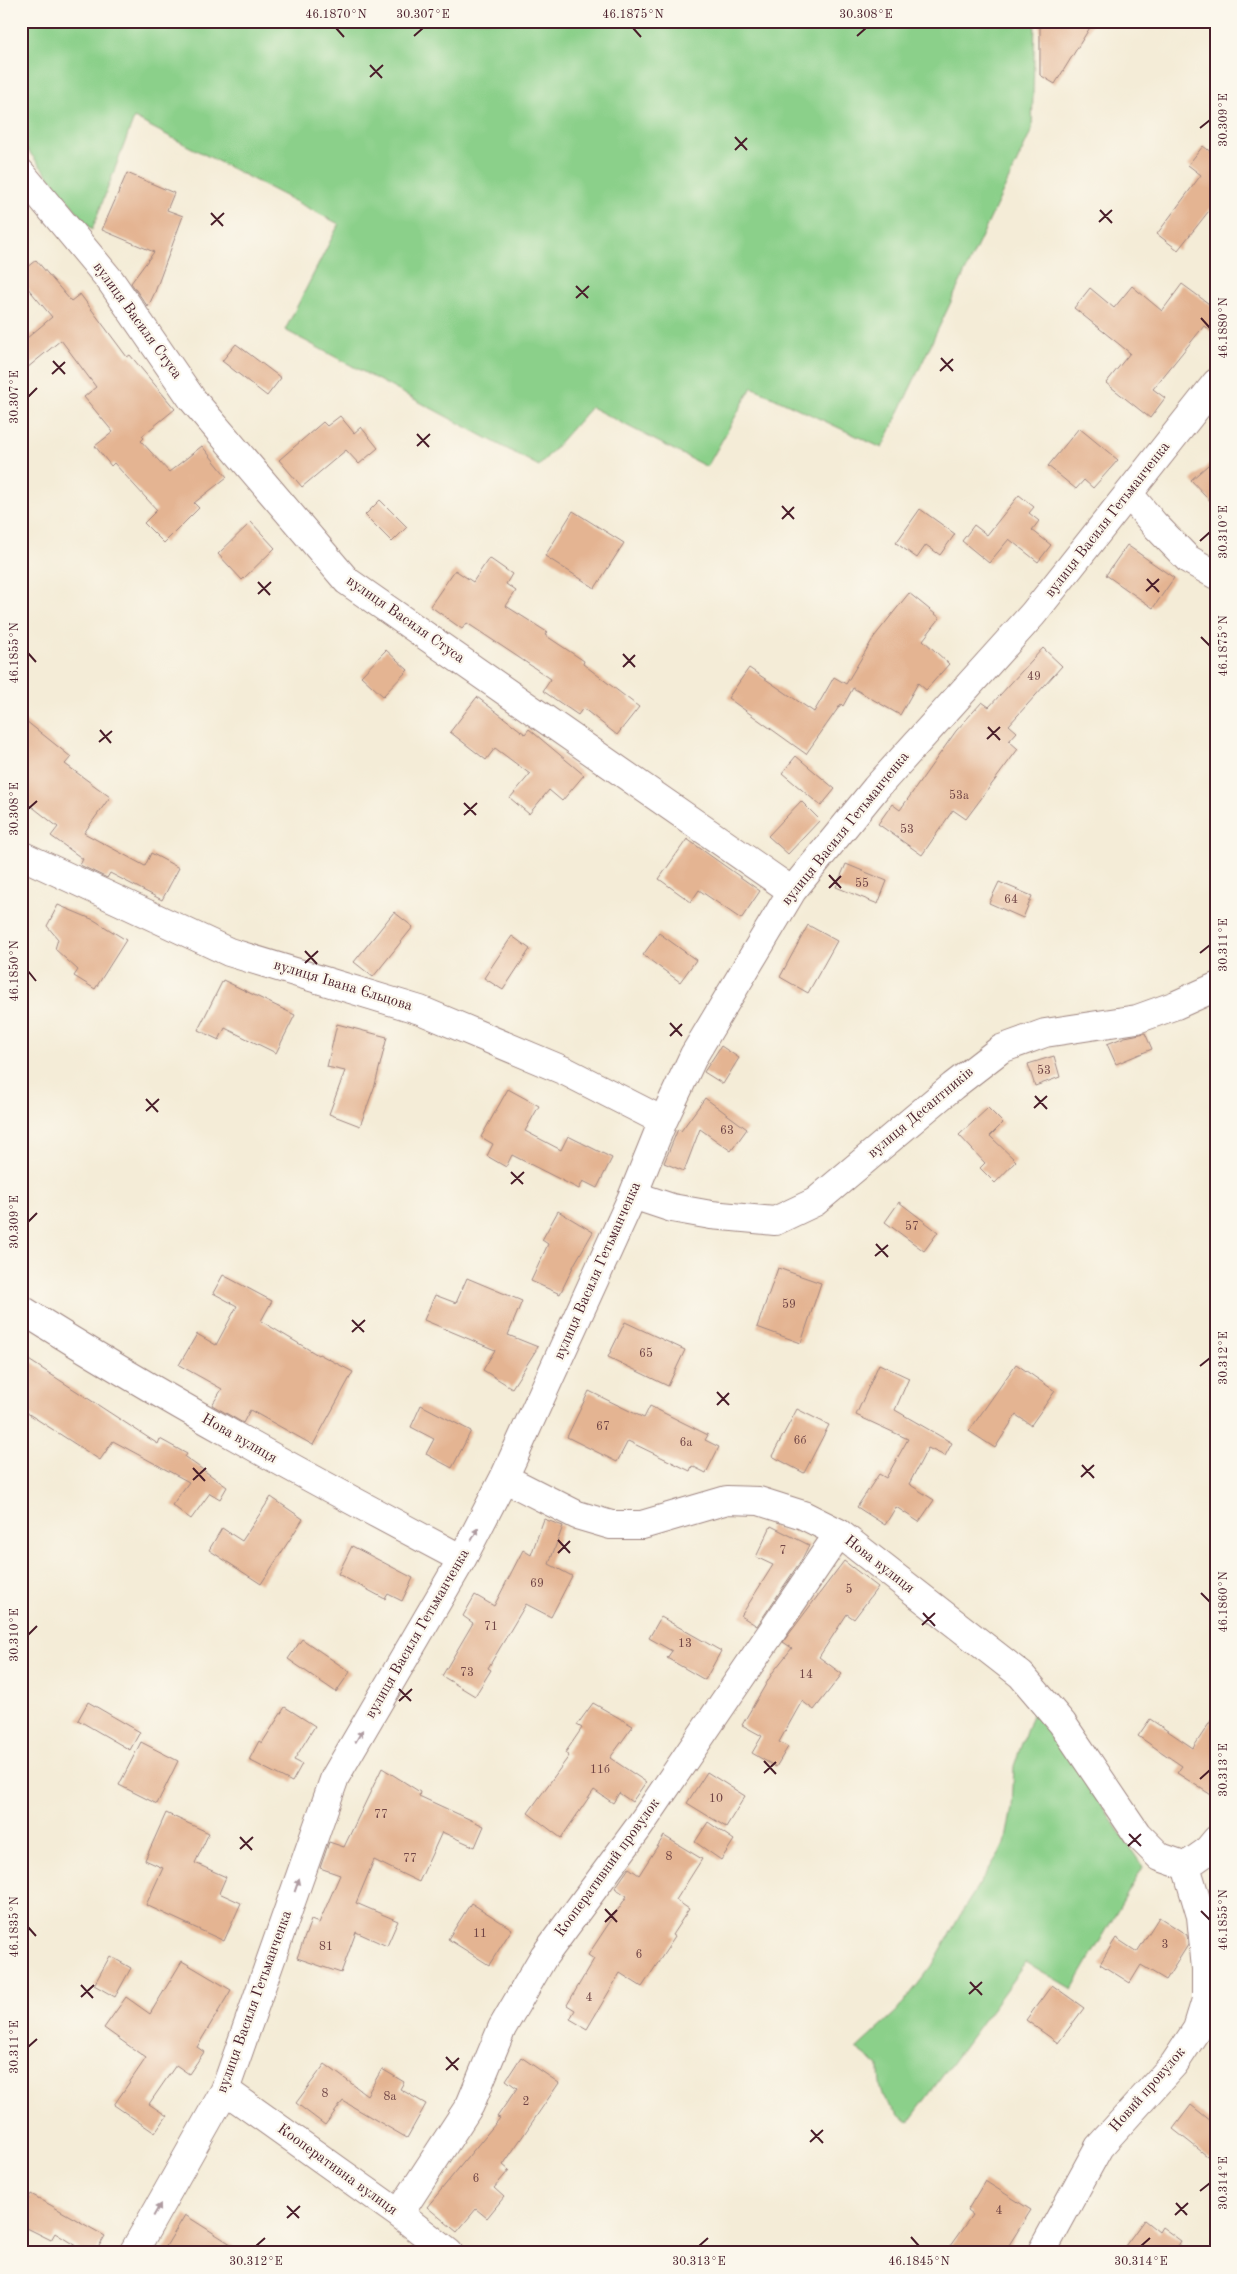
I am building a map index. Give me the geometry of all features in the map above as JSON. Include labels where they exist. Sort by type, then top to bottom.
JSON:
[{"type":"street","name":"вулиця Василя Стуса","points":[[21,173],[110,280],[192,399],[346,582],[792,891]]},
{"type":"street","name":"вулиця Василя Гетьманченка","points":[[133,2253],[225,2090],[335,1777],[462,1559],[504,1478],[633,1195],[663,1121],[694,1054],[792,891],[876,788],[1033,614],[1216,383]]},
{"type":"street","points":[[1128,494],[1188,559],[1216,575]]},
{"type":"street","name":"вулиця Івана Єльцова","points":[[21,854],[229,952],[420,1010],[565,1071],[663,1121]]},
{"type":"street","name":"вулиця Десантників","points":[[633,1195],[672,1208],[711,1215],[774,1221],[815,1202],[953,1086],[1001,1049],[1045,1033],[1138,1019],[1216,987]]},
{"type":"street","name":"Нова вулиця","points":[[21,1309],[94,1355],[282,1463],[462,1559]]},
{"type":"street","name":"Нова вулиця","points":[[504,1478],[576,1515],[611,1525],[642,1525],[727,1500],[759,1501],[803,1515],[839,1534],[1021,1675],[1062,1722],[1137,1834],[1160,1857],[1186,1866]]},
{"type":"street","name":"Кооперативний провулок","points":[[399,2214],[470,2105],[502,2028],[544,1956],[639,1827],[839,1534]]},
{"type":"street","points":[[1186,1866],[1206,1852],[1216,1840]]},
{"type":"street","name":"Новий провулок","points":[[1041,2253],[1099,2147],[1174,2064],[1197,2029],[1206,2000],[1206,1969],[1201,1916],[1186,1866]]},
{"type":"street","name":"Кооперативна вулиця","points":[[225,2090],[399,2214],[448,2253]]},
{"type":"green space","points":[[21,21],[1035,21],[1032,130],[882,448],[752,387],[707,467],[591,407],[539,466],[285,330],[339,224],[134,118],[92,230],[21,142]]},
{"type":"green space","points":[[1035,1706],[1143,1867],[1072,1989],[1026,1962],[908,2123],[885,2099],[880,2085],[879,2066],[856,2049],[897,2011],[932,1966],[963,1910],[1005,1844],[1012,1808],[1014,1766]]},
{"type":"building","points":[[1040,21],[1094,21],[1055,84],[1040,75]]},
{"type":"building","points":[[1203,146],[1216,156],[1216,202],[1178,250],[1157,234],[1201,175],[1188,165]]},
{"type":"building","points":[[127,173],[174,193],[167,210],[183,216],[148,307],[131,283],[154,252],[102,230]]},
{"type":"building","points":[[36,260],[71,301],[80,294],[127,357],[130,355],[175,409],[142,436],[144,438],[141,441],[169,472],[202,446],[227,477],[194,503],[199,508],[164,543],[144,523],[157,510],[114,463],[111,466],[95,446],[113,432],[84,397],[96,387],[61,340],[21,373],[21,343],[52,317],[21,280],[21,272]]},
{"type":"building","points":[[1182,284],[1216,309],[1216,334],[1204,326],[1153,389],[1165,398],[1150,418],[1106,383],[1130,353],[1074,308],[1090,288],[1114,308],[1132,286],[1162,311]]},
{"type":"building","points":[[236,344],[281,378],[267,396],[222,361]]},
{"type":"building","points":[[340,416],[354,433],[361,427],[378,448],[359,464],[346,450],[302,487],[279,460],[323,422],[327,426]]},
{"type":"building","points":[[1079,428],[1118,460],[1093,488],[1084,480],[1076,489],[1048,466]]},
{"type":"building","points":[[1216,458],[1216,507],[1191,480]]},
{"type":"building","points":[[1019,495],[1034,507],[1029,513],[1039,521],[1032,530],[1051,545],[1038,562],[1009,539],[989,563],[962,541],[974,525],[987,535]]},
{"type":"building","points":[[380,500],[407,527],[392,542],[365,515]]},
{"type":"building","points":[[920,509],[955,534],[940,555],[926,545],[917,558],[896,543]]},
{"type":"building","points":[[573,511],[624,543],[595,588],[545,556]]},
{"type":"building","points":[[251,522],[275,548],[242,580],[218,554]]},
{"type":"building","points":[[1127,545],[1174,578],[1153,608],[1106,575]]},
{"type":"building","points":[[489,558],[512,574],[506,584],[516,591],[506,606],[547,632],[545,635],[584,661],[583,664],[639,707],[617,735],[583,708],[578,715],[543,691],[551,679],[467,623],[462,629],[430,606],[455,570],[473,582]]},
{"type":"building","points":[[909,593],[940,618],[923,640],[949,664],[926,690],[918,683],[900,715],[853,688],[843,706],[841,704],[806,754],[728,698],[749,668],[814,712],[834,677],[846,684],[874,637]]},
{"type":"building","points":[[1043,648],[1062,666],[1009,725],[1017,732],[1009,741],[1018,749],[966,819],[953,810],[922,855],[878,824],[892,804],[900,810],[956,731],[982,702],[989,707]]},
{"type":"building","points":[[386,650],[408,670],[383,696],[361,676]]},
{"type":"building","points":[[477,697],[525,734],[529,729],[584,775],[562,801],[549,790],[529,814],[510,798],[530,774],[495,748],[486,760],[450,732]]},
{"type":"building","points":[[21,717],[71,757],[65,764],[110,797],[84,833],[145,866],[151,853],[179,868],[162,900],[110,873],[107,878],[80,865],[83,859],[51,836],[58,827],[21,798]]},
{"type":"building","points":[[796,756],[835,789],[821,806],[782,773]]},
{"type":"building","points":[[801,801],[820,820],[788,854],[768,836]]},
{"type":"building","points":[[687,839],[760,891],[741,919],[699,890],[691,902],[659,879]]},
{"type":"building","points":[[846,864],[887,881],[878,904],[836,887]]},
{"type":"building","points":[[999,882],[1032,896],[1023,918],[989,903]]},
{"type":"building","points":[[58,905],[94,920],[126,940],[95,989],[74,976],[78,970],[55,949],[58,939],[47,926]]},
{"type":"building","points":[[394,912],[413,927],[373,977],[354,962]]},
{"type":"building","points":[[808,925],[837,941],[808,993],[780,977]]},
{"type":"building","points":[[659,933],[696,960],[680,982],[643,955]]},
{"type":"building","points":[[512,936],[530,949],[503,990],[484,978]]},
{"type":"building","points":[[223,980],[295,1015],[276,1053],[225,1028],[219,1040],[198,1030]]},
{"type":"building","points":[[337,1024],[387,1037],[375,1085],[360,1126],[329,1114],[345,1071],[327,1067]]},
{"type":"building","points":[[1145,1033],[1152,1049],[1116,1064],[1107,1044],[1125,1037]]},
{"type":"building","points":[[721,1046],[739,1058],[723,1084],[704,1072]]},
{"type":"building","points":[[1054,1056],[1060,1077],[1035,1086],[1028,1064]]},
{"type":"building","points":[[508,1089],[539,1106],[525,1131],[561,1150],[568,1136],[612,1158],[597,1188],[583,1181],[579,1189],[512,1155],[506,1167],[487,1156],[493,1144],[481,1137]]},
{"type":"building","points":[[705,1098],[747,1129],[731,1151],[700,1129],[684,1171],[664,1163],[678,1129],[681,1131]]},
{"type":"building","points":[[988,1108],[1003,1123],[990,1136],[1016,1161],[995,1183],[980,1168],[985,1163],[959,1135]]},
{"type":"building","points":[[899,1202],[938,1232],[924,1251],[885,1222]]},
{"type":"building","points":[[558,1211],[593,1232],[560,1294],[531,1281],[548,1244],[542,1240]]},
{"type":"building","points":[[778,1268],[821,1283],[801,1343],[757,1327]]},
{"type":"building","points":[[223,1275],[272,1301],[261,1321],[318,1355],[353,1372],[313,1445],[250,1410],[243,1423],[212,1405],[222,1389],[179,1365],[197,1334],[216,1345],[237,1306],[213,1293]]},
{"type":"building","points":[[467,1278],[522,1301],[508,1335],[538,1347],[512,1388],[483,1370],[495,1350],[424,1320],[435,1295],[456,1303]]},
{"type":"building","points":[[625,1322],[685,1350],[668,1386],[608,1357]]},
{"type":"building","points":[[21,1355],[158,1444],[160,1439],[187,1454],[185,1457],[227,1487],[220,1499],[210,1493],[191,1519],[172,1505],[189,1482],[113,1441],[100,1460],[21,1409]]},
{"type":"building","points":[[879,1364],[909,1378],[895,1410],[952,1443],[945,1456],[928,1448],[909,1484],[934,1500],[919,1522],[896,1507],[885,1525],[857,1507],[879,1474],[886,1478],[908,1439],[856,1415]]},
{"type":"building","points":[[1016,1364],[1055,1391],[1031,1425],[1016,1415],[995,1448],[969,1431]]},
{"type":"building","points":[[589,1391],[644,1418],[650,1406],[708,1435],[705,1440],[719,1447],[706,1473],[692,1466],[690,1471],[628,1441],[617,1462],[567,1437]]},
{"type":"building","points":[[421,1405],[471,1431],[452,1468],[426,1454],[434,1439],[411,1427]]},
{"type":"building","points":[[797,1409],[829,1425],[804,1473],[772,1456]]},
{"type":"building","points":[[271,1497],[303,1519],[261,1584],[209,1550],[222,1528],[242,1541]]},
{"type":"building","points":[[544,1519],[563,1526],[549,1564],[572,1576],[551,1617],[526,1604],[488,1668],[491,1670],[475,1696],[442,1676],[473,1623],[463,1616],[475,1595],[494,1606],[523,1550],[531,1555]]},
{"type":"building","points":[[771,1526],[809,1545],[802,1559],[757,1626],[741,1616],[773,1565],[756,1557]]},
{"type":"building","points":[[352,1546],[413,1578],[402,1601],[388,1594],[385,1599],[338,1574]]},
{"type":"building","points":[[844,1561],[878,1587],[854,1619],[847,1614],[819,1657],[842,1674],[814,1710],[802,1701],[779,1742],[788,1747],[776,1767],[752,1753],[762,1736],[742,1725],[773,1672],[792,1648],[783,1642]]},
{"type":"building","points":[[661,1617],[721,1651],[705,1680],[667,1658],[672,1651],[649,1638]]},
{"type":"building","points":[[302,1639],[350,1672],[336,1692],[288,1659]]},
{"type":"building","points":[[88,1702],[140,1732],[130,1750],[78,1720]]},
{"type":"building","points":[[593,1703],[633,1726],[610,1758],[646,1782],[632,1802],[619,1793],[613,1803],[594,1790],[561,1838],[528,1813],[569,1756],[565,1753],[582,1728],[577,1725]]},
{"type":"building","points":[[285,1707],[315,1726],[294,1760],[302,1764],[292,1782],[249,1760],[259,1741],[262,1743]]},
{"type":"building","points":[[1216,1713],[1216,1798],[1177,1773],[1182,1766],[1138,1736],[1150,1719],[1193,1748]]},
{"type":"building","points":[[141,1742],[178,1761],[157,1804],[119,1785]]},
{"type":"building","points":[[382,1768],[420,1792],[419,1796],[484,1826],[475,1847],[442,1832],[419,1882],[374,1860],[356,1903],[398,1921],[387,1946],[356,1932],[341,1973],[297,1958],[311,1920],[319,1923],[340,1875],[320,1868],[329,1842],[344,1847]]},
{"type":"building","points":[[707,1772],[745,1796],[726,1827],[687,1803]]},
{"type":"building","points":[[166,1813],[209,1833],[195,1863],[226,1877],[219,1893],[241,1903],[224,1941],[146,1905],[163,1868],[145,1860]]},
{"type":"building","points":[[708,1822],[734,1840],[721,1860],[695,1842]]},
{"type":"building","points":[[664,1836],[702,1859],[676,1900],[689,1909],[672,1935],[675,1937],[642,1987],[620,1973],[587,2029],[570,2019],[575,2010],[567,2005],[594,1959],[588,1955],[627,1896],[615,1888],[629,1868],[639,1875]]},
{"type":"building","points":[[471,1903],[512,1929],[489,1965],[448,1939]]},
{"type":"building","points":[[1159,1917],[1187,1935],[1188,1945],[1166,1980],[1141,1965],[1130,1983],[1100,1964],[1116,1938],[1137,1952]]},
{"type":"building","points":[[110,1956],[131,1968],[115,1997],[94,1985]]},
{"type":"building","points":[[182,1961],[231,1990],[197,2047],[204,2052],[189,2074],[176,2065],[149,2104],[167,2116],[155,2133],[114,2105],[146,2058],[104,2028],[126,1997],[150,2014]]},
{"type":"building","points":[[1052,1985],[1084,2008],[1058,2043],[1026,2020]]},
{"type":"building","points":[[521,2057],[559,2083],[503,2165],[509,2170],[494,2188],[504,2197],[487,2218],[476,2209],[457,2232],[427,2207],[500,2118],[497,2117],[517,2088],[506,2080]]},
{"type":"building","points":[[325,2064],[367,2095],[382,2069],[404,2082],[400,2089],[426,2104],[407,2138],[343,2101],[325,2125],[296,2103]]},
{"type":"building","points":[[1191,2105],[1216,2125],[1216,2163],[1173,2129]]},
{"type":"building","points":[[985,2181],[1031,2210],[1004,2253],[945,2253],[972,2215],[967,2211]]},
{"type":"building","points":[[31,2194],[105,2236],[95,2253],[87,2253],[55,2233],[51,2240],[21,2225],[21,2213]]},
{"type":"building","points":[[185,2215],[245,2253],[162,2253]]},
{"type":"building","points":[[1144,2220],[1159,2232],[1162,2227],[1181,2241],[1178,2246],[1187,2253],[1120,2253]]}]
